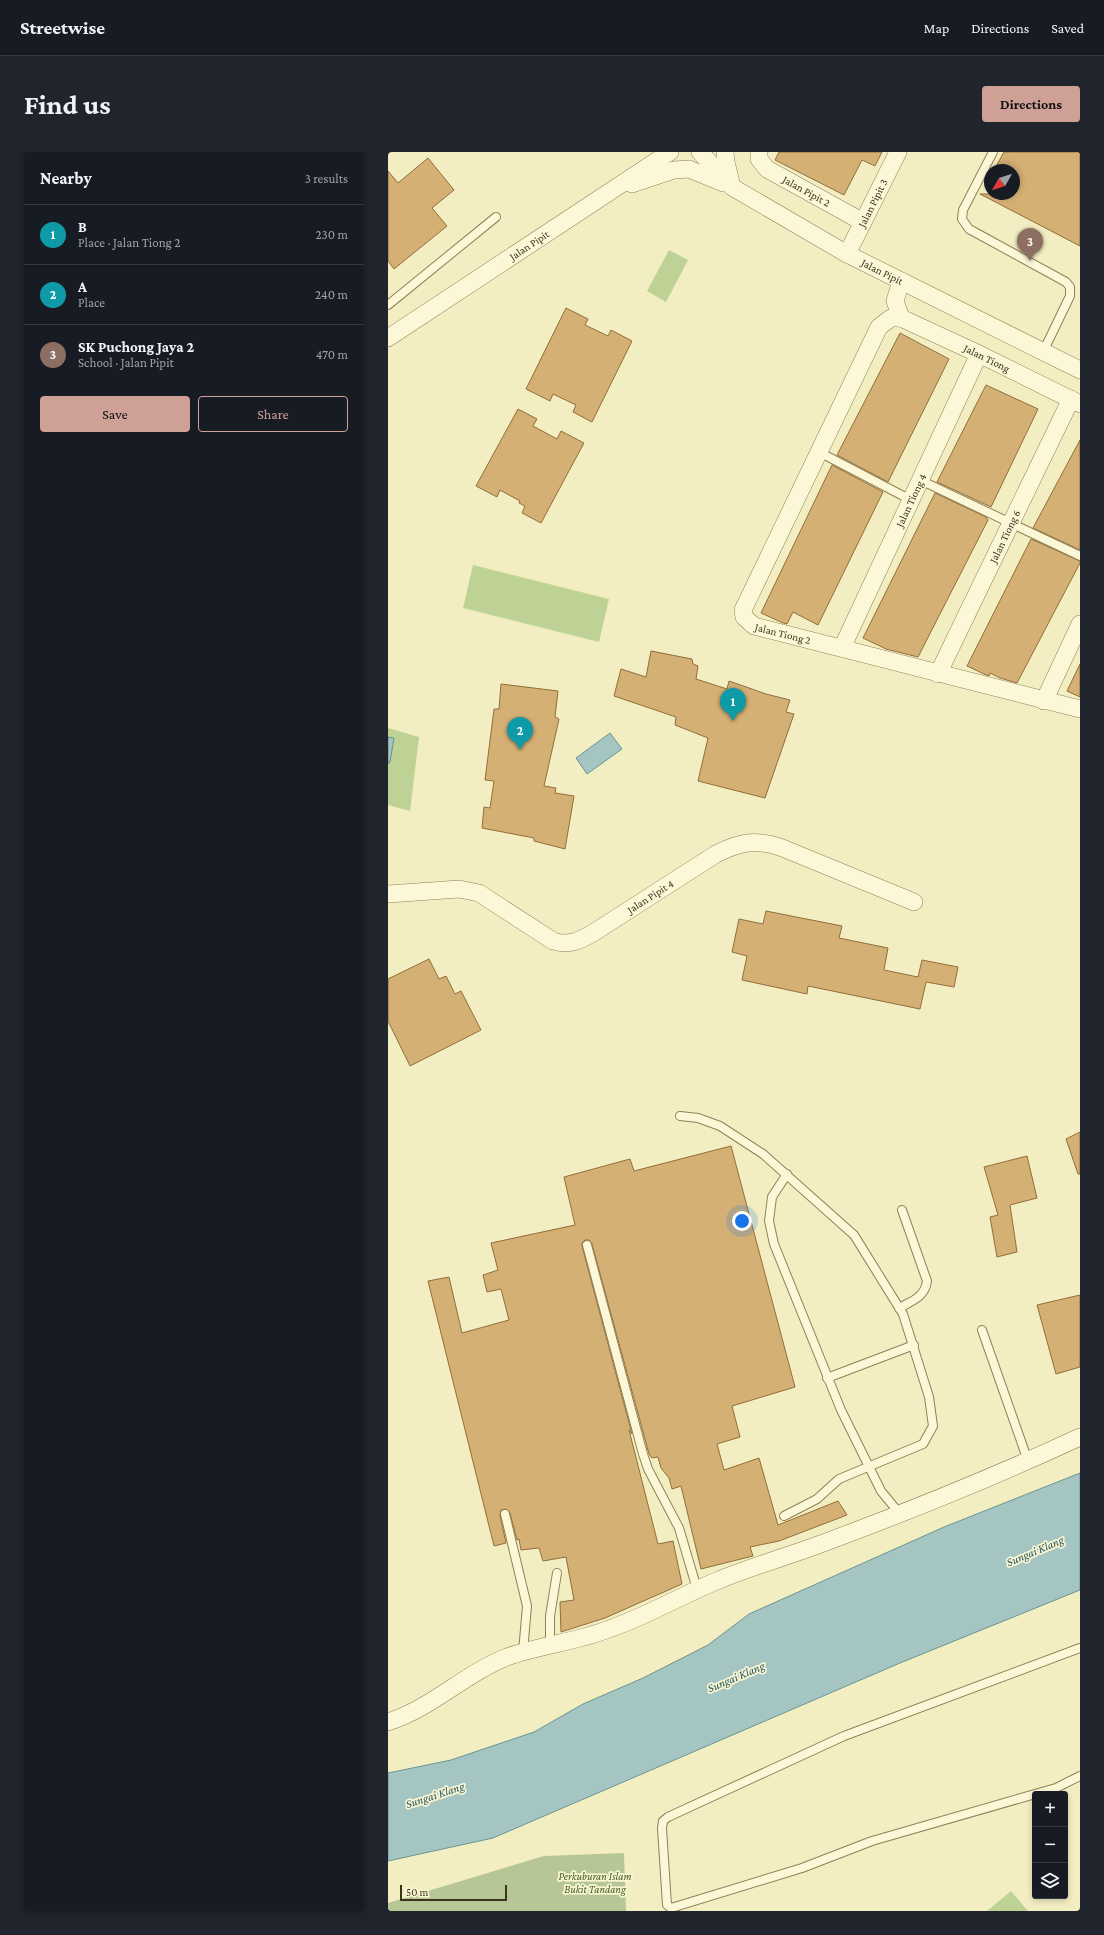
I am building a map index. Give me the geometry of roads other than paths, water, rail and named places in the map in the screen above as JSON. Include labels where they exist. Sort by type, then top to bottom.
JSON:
[{"type":"street","name":"Jalan Pipit","points":[[388,338],[670,152]]},
{"type":"street","name":"Jalan Pipit","points":[[700,152],[732,187],[847,254],[1080,370]]},
{"type":"street","points":[[725,152],[732,187]]},
{"type":"street","name":"Jalan Pipit 2","points":[[759,152],[759,160],[767,169],[863,222]]},
{"type":"street","name":"Jalan Pipit 3","points":[[847,254],[894,153]]},
{"type":"street","points":[[611,191],[674,170],[689,169],[732,187]]},
{"type":"street","points":[[896,318],[895,301],[901,281]]},
{"type":"street","name":"Jalan Tiong","points":[[896,318],[979,354],[1076,402]]},
{"type":"street","name":"Jalan Tiong 2","points":[[896,318],[879,327],[743,610],[744,617],[754,626],[1080,710]]},
{"type":"street","name":"Jalan Tiong 4","points":[[842,648],[979,354]]},
{"type":"street","name":"Jalan Tiong 6","points":[[938,674],[1012,522],[1076,402]]},
{"type":"street","points":[[1044,701],[1080,624]]},
{"type":"street","name":"Jalan Pipit 4","points":[[388,894],[469,890],[479,893],[553,941],[562,944],[572,943],[593,933],[716,854],[732,846],[749,842],[763,842],[914,902]]},
{"type":"street","points":[[388,1722],[420,1708],[449,1691],[472,1674],[505,1658],[523,1652],[576,1640],[609,1629],[697,1589],[900,1514],[1028,1461],[1080,1437]]},
{"type":"lane","points":[[993,152],[963,210],[962,218],[969,229],[1066,282],[1070,287],[1070,296],[1043,352]]},
{"type":"lane","points":[[388,305],[496,216]]},
{"type":"lane","points":[[819,452],[911,500]]},
{"type":"lane","points":[[920,480],[1012,522],[1080,556]]},
{"type":"lane","points":[[680,1116],[698,1118],[720,1126],[763,1154],[854,1235],[899,1308],[914,1345],[929,1396],[933,1426],[923,1444],[839,1479],[817,1499],[784,1516]]},
{"type":"lane","points":[[787,1174],[772,1198],[770,1221],[774,1244],[840,1410],[881,1492],[900,1514]]},
{"type":"lane","points":[[899,1308],[920,1297],[926,1290],[927,1282],[902,1210]]},
{"type":"lane","points":[[586,1245],[646,1461],[679,1528],[697,1589]]},
{"type":"lane","points":[[982,1330],[1028,1461]]},
{"type":"lane","points":[[827,1378],[914,1345]]},
{"type":"lane","points":[[505,1514],[527,1606],[523,1652]]},
{"type":"lane","points":[[548,1646],[550,1638],[550,1616],[558,1573]]},
{"type":"lane","points":[[1080,1648],[844,1736],[668,1817],[663,1821],[662,1828],[668,1905],[671,1908],[802,1868],[872,1841],[1056,1788],[1080,1776]]},
{"type":"water","points":[[610,733],[622,749],[587,774],[576,758]]},
{"type":"water","points":[[388,737],[394,738],[390,762],[388,764]]},
{"type":"water","name":"Sungai Klang","points":[[1080,1473],[1080,1590],[900,1663],[493,1838],[388,1861],[388,1773],[451,1760],[534,1732],[583,1704],[643,1678],[708,1645],[749,1614],[944,1527]]},
{"type":"place","name":"SK Puchong Jaya 2","points":[[1030,261]]},
{"type":"place","name":"B","points":[[733,721]]},
{"type":"place","name":"A","points":[[520,750]]},
{"type":"park label","name":"Perkuburan Islam Bukit Tandang","points":[[595,1882]]}]
